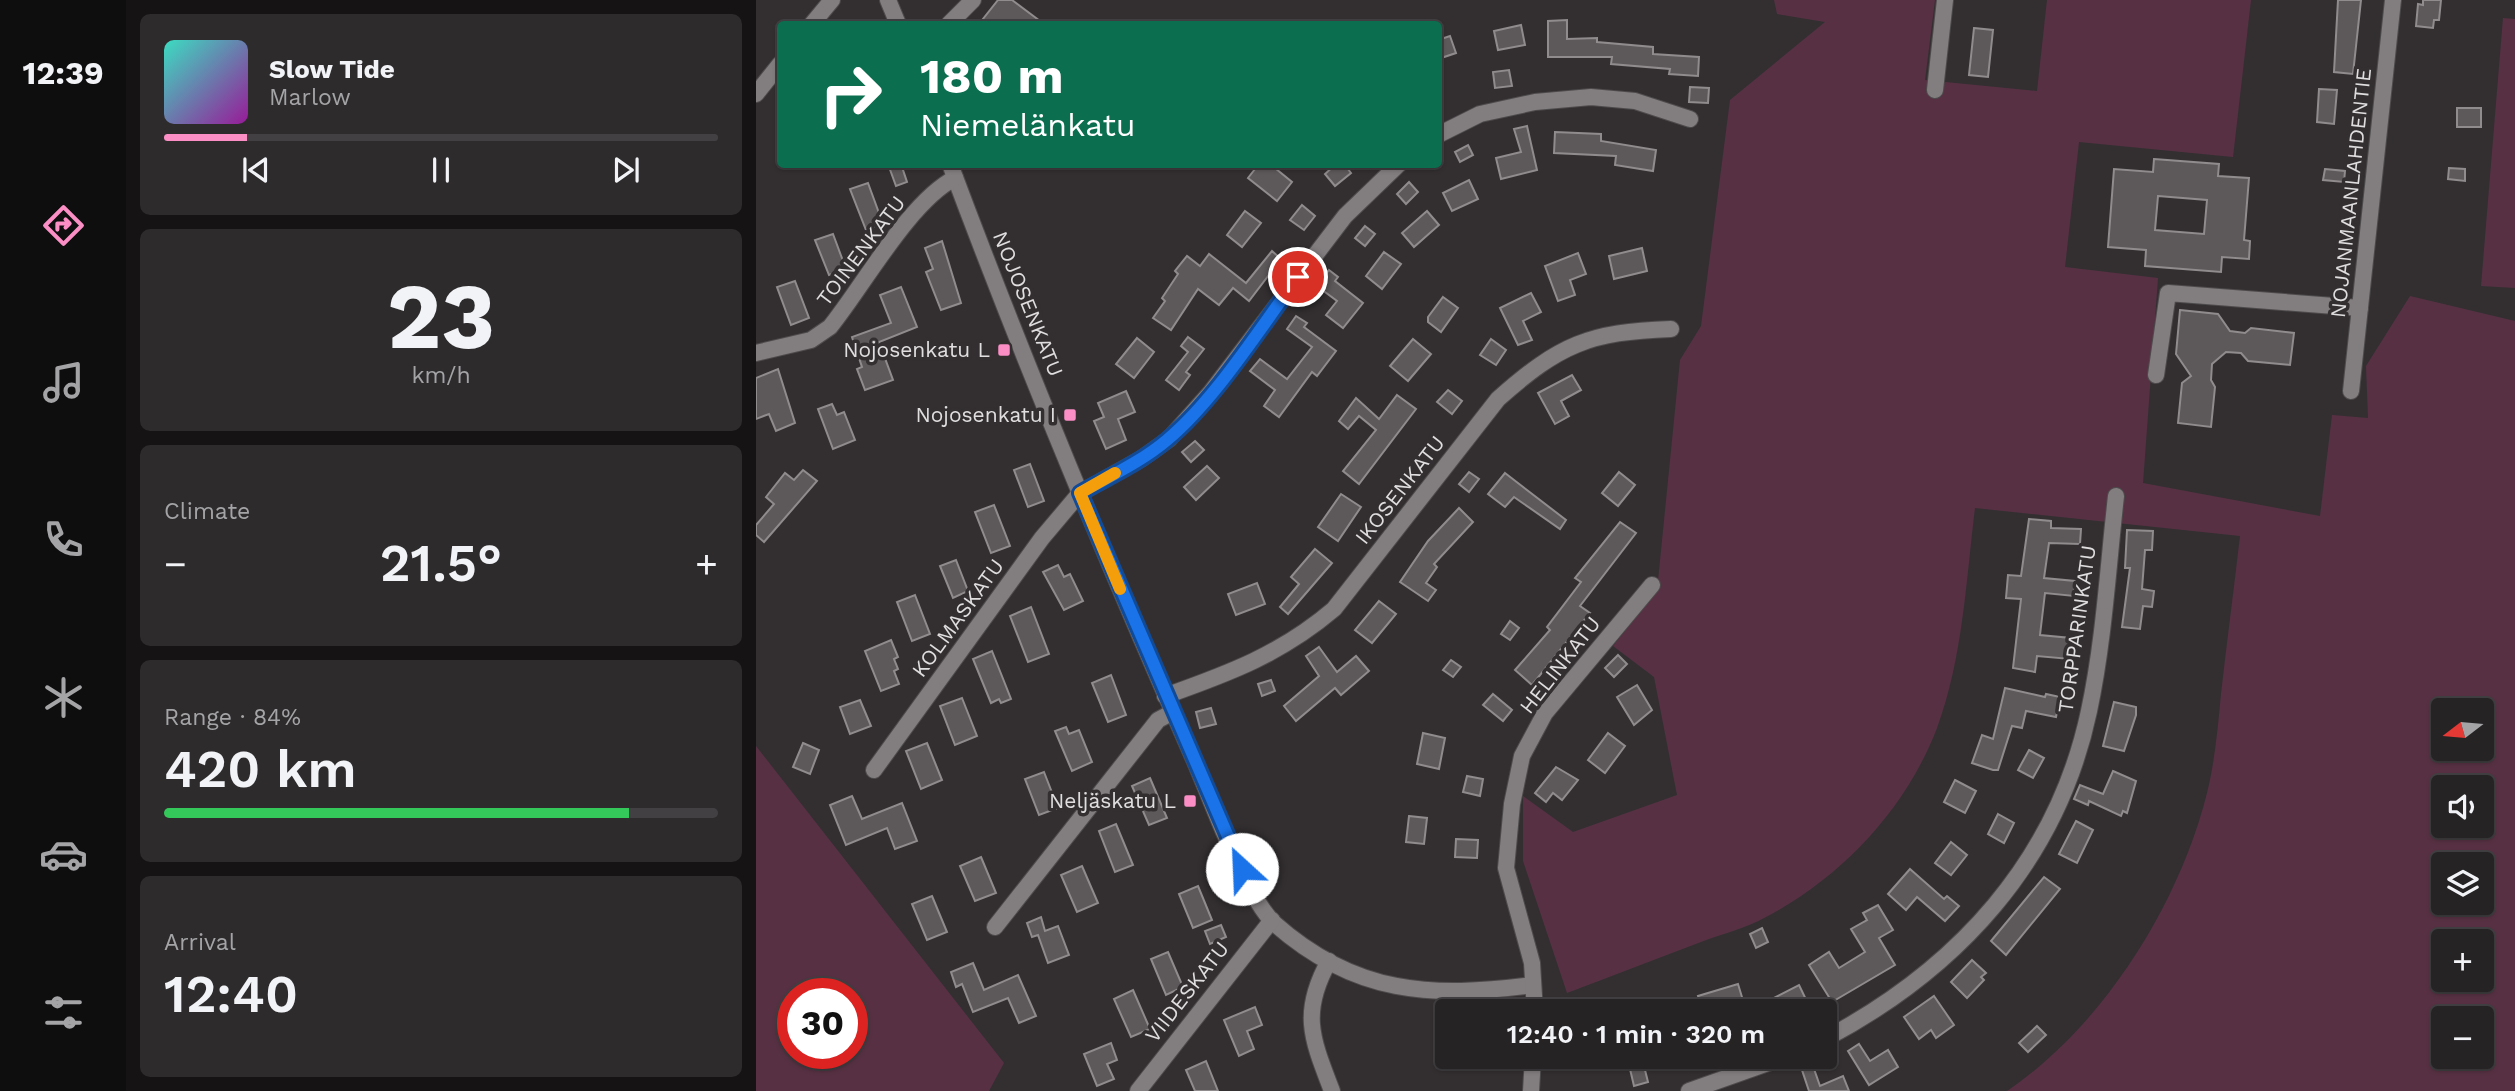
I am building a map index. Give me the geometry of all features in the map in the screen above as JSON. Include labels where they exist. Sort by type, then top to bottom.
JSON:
[{"type":"street","points":[[814,21],[832,0]]},
{"type":"street","points":[[888,0],[897,21]]},
{"type":"street","points":[[952,21],[973,0]]},
{"type":"street","points":[[1935,90],[1945,0]]},
{"type":"street","name":"NOJANMAANLAHDENTIE","points":[[2351,391],[2393,0]]},
{"type":"street","points":[[756,94],[777,68]]},
{"type":"street","points":[[1442,133],[1480,114],[1535,102],[1591,97],[1635,101],[1690,119]]},
{"type":"street","points":[[1080,493],[1141,459],[1169,439],[1211,392],[1345,216],[1395,168]]},
{"type":"street","name":"NOJOSENKATU","points":[[953,171],[1080,493],[1172,712],[1252,890],[1272,920],[1329,961],[1387,984],[1415,991],[1471,993],[1533,985]]},
{"type":"street","name":"TOINENKATU","points":[[756,353],[811,340],[830,327],[917,210],[953,171]]},
{"type":"street","points":[[2156,375],[2168,293],[2360,308]]},
{"type":"street","name":"IKOSENKATU","points":[[1166,696],[1250,665],[1306,632],[1334,608],[1498,399],[1527,373],[1586,339],[1619,331],[1671,329]]},
{"type":"street","name":"KOLMASKATU","points":[[874,770],[1042,538],[1080,493]]},
{"type":"street","name":"TORPPARINKATU","points":[[1837,1032],[1898,996],[1962,943],[1991,912],[2044,833],[2077,753],[2089,713],[2116,496]]},
{"type":"street","name":"HELINKATU","points":[[1534,999],[1532,963],[1506,868],[1512,804],[1522,756],[1545,713],[1652,585]]},
{"type":"street","points":[[995,927],[1158,720],[1172,712]]},
{"type":"street","name":"VIIDESKATU","points":[[1138,1091],[1272,920]]},
{"type":"street","points":[[1329,961],[1316,983],[1310,1016],[1312,1038],[1332,1091]]},
{"type":"street","points":[[1531,1091],[1532,1069]]},
{"type":"street","points":[[1689,1091],[1750,1069]]},
{"type":"shaded area","points":[[1774,0],[1935,0],[1925,80],[2037,91],[2047,0],[2251,0],[2233,157],[2079,142],[2065,267],[2158,278],[2143,483],[2320,516],[2332,415],[2368,418],[2366,366],[2410,296],[2515,321],[2515,1091],[2007,1091],[2042,1064],[2075,1033],[2105,998],[2157,919],[2177,878],[2194,835],[2212,769],[2240,536],[1975,508],[1958,647],[1946,701],[1924,758],[1908,786],[1868,838],[1820,882],[1766,917],[1567,993],[1523,861],[1523,796],[1573,832],[1677,795],[1654,677],[1613,646],[1657,591],[1680,360],[1701,326],[1730,100],[1825,22],[1777,14]]},
{"type":"shaded area","points":[[2503,18],[2515,19],[2515,288],[2481,286]]},
{"type":"shaded area","points":[[756,746],[1004,1063],[989,1091],[756,1091]]},
{"type":"building","points":[[998,0],[1012,0],[1040,21],[981,21]]},
{"type":"building","points":[[2338,0],[2361,0],[2353,74],[2334,72]]},
{"type":"building","points":[[2423,0],[2441,0],[2439,20],[2434,20],[2433,28],[2416,26],[2418,4],[2423,5]]},
{"type":"building","points":[[1567,20],[1567,39],[1597,38],[1597,42],[1653,47],[1653,54],[1699,57],[1698,76],[1669,74],[1670,69],[1611,64],[1612,57],[1548,57],[1548,21]]},
{"type":"building","points":[[1521,25],[1525,45],[1498,50],[1494,31]]},
{"type":"building","points":[[1974,28],[1993,30],[1988,77],[1969,75]]},
{"type":"building","points":[[1450,36],[1456,53],[1442,58],[1442,39]]},
{"type":"building","points":[[1509,70],[1512,86],[1495,88],[1493,72]]},
{"type":"building","points":[[1690,87],[1709,88],[1708,103],[1689,102]]},
{"type":"building","points":[[2319,89],[2337,90],[2334,124],[2317,122]]},
{"type":"building","points":[[2457,108],[2481,108],[2481,127],[2457,127]]},
{"type":"building","points":[[1527,126],[1537,170],[1501,179],[1496,158],[1521,152],[1514,129]]},
{"type":"building","points":[[1555,132],[1601,134],[1601,141],[1656,150],[1653,171],[1615,165],[1616,156],[1554,153]]},
{"type":"building","points":[[1468,145],[1473,155],[1460,162],[1455,152]]},
{"type":"building","points":[[2154,159],[2219,164],[2218,176],[2249,178],[2244,240],[2250,241],[2249,259],[2222,257],[2221,272],[2145,266],[2146,250],[2108,247],[2114,169],[2153,172]],"holes":[[[2158,196],[2207,200],[2204,234],[2155,230]]]},
{"type":"building","points":[[889,168],[902,168],[907,182],[896,186]]},
{"type":"building","points":[[1256,168],[1275,168],[1292,182],[1277,201],[1248,178]]},
{"type":"building","points":[[1332,168],[1347,168],[1351,173],[1335,186],[1325,174]]},
{"type":"building","points":[[2449,168],[2465,169],[2465,181],[2448,179]]},
{"type":"building","points":[[2325,169],[2345,171],[2344,182],[2323,180]]},
{"type":"building","points":[[1469,180],[1478,199],[1452,211],[1443,193]]},
{"type":"building","points":[[1409,182],[1418,192],[1406,204],[1397,194]]},
{"type":"building","points":[[868,183],[883,224],[866,230],[850,189]]},
{"type":"building","points":[[1302,205],[1315,216],[1304,230],[1290,220]]},
{"type":"building","points":[[1245,211],[1261,223],[1242,247],[1227,235]]},
{"type":"building","points":[[1427,211],[1439,225],[1414,247],[1402,233]]},
{"type":"building","points":[[1365,226],[1375,234],[1365,246],[1355,238]]},
{"type":"building","points":[[833,234],[846,269],[829,275],[815,240]]},
{"type":"building","points":[[942,241],[961,303],[941,310],[926,272],[933,269],[925,248]]},
{"type":"building","points":[[1642,248],[1647,271],[1614,279],[1609,256]]},
{"type":"building","points":[[1272,251],[1281,259],[1249,301],[1233,288],[1219,305],[1198,289],[1171,330],[1153,318],[1178,274],[1175,271],[1187,256],[1200,266],[1209,254],[1246,283]]},
{"type":"building","points":[[1384,252],[1401,264],[1382,289],[1366,276]]},
{"type":"building","points":[[1578,253],[1586,274],[1570,280],[1575,295],[1558,301],[1545,266]]},
{"type":"building","points":[[1329,270],[1338,277],[1335,281],[1363,303],[1343,328],[1326,315],[1337,301],[1317,286]]},
{"type":"building","points":[[795,281],[809,318],[791,325],[777,287]]},
{"type":"building","points":[[901,287],[917,327],[879,342],[893,380],[865,390],[857,369],[862,367],[852,337],[891,323],[880,295]]},
{"type":"building","points":[[1531,293],[1541,312],[1523,321],[1532,340],[1518,345],[1500,308]]},
{"type":"building","points":[[1443,297],[1458,308],[1441,332],[1428,322],[1428,317]]},
{"type":"building","points":[[2180,310],[2218,314],[2230,331],[2245,333],[2251,328],[2294,333],[2290,365],[2248,361],[2241,353],[2226,352],[2212,364],[2211,380],[2215,387],[2211,427],[2178,423],[2182,383],[2191,376],[2176,354]]},
{"type":"building","points":[[1296,316],[1307,323],[1304,327],[1336,351],[1317,376],[1312,372],[1279,417],[1264,406],[1275,390],[1250,371],[1260,359],[1287,379],[1312,347],[1287,329]]},
{"type":"building","points":[[1188,337],[1204,349],[1186,372],[1190,375],[1179,390],[1166,380],[1188,352],[1181,346]]},
{"type":"building","points":[[1137,338],[1154,352],[1134,378],[1116,364]]},
{"type":"building","points":[[1413,339],[1431,354],[1408,381],[1390,366]]},
{"type":"building","points":[[1491,339],[1506,350],[1496,365],[1480,355]]},
{"type":"building","points":[[778,369],[795,423],[776,431],[769,414],[756,419],[756,378]]},
{"type":"building","points":[[1572,375],[1581,390],[1561,401],[1569,416],[1555,424],[1538,393]]},
{"type":"building","points":[[1448,390],[1462,401],[1452,414],[1437,402]]},
{"type":"building","points":[[1126,391],[1135,412],[1118,419],[1126,440],[1106,449],[1094,421],[1104,417],[1098,403]]},
{"type":"building","points":[[1397,395],[1416,409],[1359,484],[1343,471],[1376,430],[1359,416],[1348,429],[1339,421],[1356,398],[1379,419]]},
{"type":"building","points":[[832,404],[837,415],[844,412],[855,440],[833,449],[818,409]]},
{"type":"building","points":[[1195,441],[1204,450],[1191,462],[1182,452]]},
{"type":"building","points":[[1030,464],[1044,501],[1028,507],[1014,470]]},
{"type":"building","points":[[1207,466],[1219,478],[1196,500],[1184,487]]},
{"type":"building","points":[[803,470],[817,481],[764,542],[756,535],[756,525],[774,504],[766,497],[785,473],[794,480]]},
{"type":"building","points":[[1469,472],[1479,479],[1469,492],[1459,484]]},
{"type":"building","points":[[1619,472],[1635,485],[1618,506],[1602,493]]},
{"type":"building","points":[[1505,473],[1566,520],[1560,529],[1514,497],[1505,507],[1488,494]]},
{"type":"building","points":[[1341,494],[1361,507],[1338,541],[1318,527]]},
{"type":"building","points":[[994,505],[1010,546],[991,553],[975,512]]},
{"type":"building","points":[[1459,508],[1473,522],[1434,564],[1437,567],[1426,583],[1436,590],[1428,601],[1400,582],[1428,541]]},
{"type":"building","points":[[2029,519],[2051,521],[2051,528],[2081,529],[2080,544],[2049,543],[2044,578],[2075,581],[2074,596],[2045,593],[2040,635],[2071,638],[2070,659],[2037,656],[2035,672],[2013,668],[2021,599],[2006,598],[2008,575],[2021,576]]},
{"type":"building","points":[[1620,522],[1636,533],[1580,606],[1590,613],[1532,685],[1515,670],[1550,630],[1547,627],[1581,582],[1575,578]]},
{"type":"building","points":[[2127,530],[2153,531],[2152,550],[2145,550],[2142,589],[2154,591],[2152,607],[2143,606],[2140,629],[2122,627],[2130,568],[2125,568]]},
{"type":"building","points":[[1315,549],[1332,563],[1288,614],[1280,607],[1299,584],[1291,577]]},
{"type":"building","points":[[956,560],[968,591],[953,598],[940,566]]},
{"type":"building","points":[[1058,565],[1064,577],[1070,574],[1083,601],[1064,610],[1043,572]]},
{"type":"building","points":[[1257,583],[1265,604],[1236,615],[1228,594]]},
{"type":"building","points":[[915,595],[930,634],[912,641],[897,602]]},
{"type":"building","points":[[1379,601],[1396,614],[1372,643],[1355,630]]},
{"type":"building","points":[[1031,607],[1049,654],[1028,662],[1010,616]]},
{"type":"building","points":[[1510,621],[1519,628],[1510,640],[1501,634]]},
{"type":"building","points":[[891,640],[898,657],[894,659],[898,669],[894,671],[899,684],[881,691],[865,651]]},
{"type":"building","points":[[1319,647],[1337,672],[1356,656],[1369,671],[1341,695],[1335,688],[1296,721],[1284,706],[1319,676],[1306,656]]},
{"type":"building","points":[[992,651],[1011,699],[1001,703],[999,699],[991,703],[973,659]]},
{"type":"building","points":[[1618,655],[1627,664],[1614,677],[1605,668]]},
{"type":"building","points":[[1451,660],[1461,667],[1453,677],[1443,670]]},
{"type":"building","points":[[1111,675],[1126,715],[1108,722],[1092,683]]},
{"type":"building","points":[[1271,680],[1275,691],[1262,696],[1258,684]]},
{"type":"building","points":[[1637,685],[1652,710],[1634,725],[1617,697]]},
{"type":"building","points":[[2005,688],[2045,697],[2046,694],[2060,697],[2056,717],[2026,711],[2022,728],[2012,726],[1998,770],[1993,770],[1972,763],[1982,735],[1993,739]]},
{"type":"building","points":[[1493,694],[1512,710],[1503,721],[1483,705]]},
{"type":"building","points":[[962,698],[977,736],[955,745],[940,706]]},
{"type":"building","points":[[860,700],[871,726],[850,734],[840,707]]},
{"type":"building","points":[[2114,702],[2136,707],[2136,715],[2124,751],[2103,746]]},
{"type":"building","points":[[1211,708],[1216,724],[1200,728],[1196,712]]},
{"type":"building","points":[[1066,727],[1069,734],[1079,730],[1092,762],[1072,771],[1055,731]]},
{"type":"building","points":[[1423,733],[1445,738],[1439,769],[1417,764]]},
{"type":"building","points":[[1608,733],[1625,746],[1605,773],[1588,760]]},
{"type":"building","points":[[803,743],[819,750],[810,774],[793,767]]},
{"type":"building","points":[[927,743],[942,780],[921,789],[906,751]]},
{"type":"building","points":[[2029,750],[2044,758],[2033,778],[2018,770]]},
{"type":"building","points":[[1556,767],[1578,780],[1562,800],[1553,793],[1546,802],[1535,793]]},
{"type":"building","points":[[2113,771],[2136,781],[2127,813],[2123,811],[2121,816],[2089,801],[2088,805],[2074,799],[2080,785],[2103,794]]},
{"type":"building","points":[[1044,772],[1058,808],[1039,815],[1025,779]]},
{"type":"building","points":[[1467,776],[1483,779],[1480,796],[1463,792]]},
{"type":"building","points":[[1150,778],[1167,818],[1149,825],[1132,786]]},
{"type":"building","points":[[1955,780],[1976,791],[1965,813],[1944,802]]},
{"type":"building","points":[[852,796],[862,819],[902,803],[917,841],[895,849],[887,828],[846,845],[830,805]]},
{"type":"building","points":[[1998,814],[2014,823],[2004,843],[1988,834]]},
{"type":"building","points":[[1409,816],[1427,818],[1424,844],[1406,842]]},
{"type":"building","points":[[2076,821],[2093,830],[2077,863],[2059,854]]},
{"type":"building","points":[[1116,824],[1133,865],[1115,872],[1099,831]]},
{"type":"building","points":[[1456,839],[1478,840],[1477,858],[1455,857]]},
{"type":"building","points":[[1951,842],[1967,855],[1951,875],[1935,863]]},
{"type":"building","points":[[981,857],[996,893],[975,901],[960,866]]},
{"type":"building","points":[[1082,866],[1098,903],[1077,912],[1061,875]]},
{"type":"building","points":[[1910,869],[1944,899],[1947,896],[1959,906],[1945,921],[1917,897],[1906,910],[1888,894]]},
{"type":"building","points":[[2044,877],[2060,889],[2006,955],[1991,941]]},
{"type":"building","points":[[1198,886],[1212,920],[1193,928],[1179,894]]},
{"type":"building","points":[[932,896],[947,932],[927,940],[912,904]]},
{"type":"building","points":[[1878,905],[1893,930],[1879,938],[1895,965],[1837,999],[1830,999],[1809,965],[1829,952],[1839,968],[1865,952],[1851,929],[1867,920],[1863,913]]},
{"type":"building","points":[[1041,917],[1045,931],[1058,926],[1069,955],[1048,963],[1038,935],[1032,937],[1027,923]]},
{"type":"building","points":[[1221,925],[1226,937],[1210,944],[1205,931]]},
{"type":"building","points":[[1762,928],[1768,942],[1756,948],[1750,934]]},
{"type":"building","points":[[1168,952],[1183,987],[1166,995],[1151,959]]},
{"type":"building","points":[[1972,960],[1986,973],[1981,977],[1984,980],[1967,998],[1951,982]]},
{"type":"building","points":[[973,963],[984,990],[1018,975],[1036,1016],[1019,1023],[1008,998],[973,1012],[962,984],[956,987],[951,972]]},
{"type":"building","points":[[1738,984],[1743,999],[1699,999],[1698,996]]},
{"type":"building","points":[[1799,985],[1806,999],[1772,999]]},
{"type":"building","points":[[1133,990],[1150,1029],[1131,1037],[1114,999]]},
{"type":"building","points":[[1934,996],[1954,1025],[1936,1038],[1931,1030],[1919,1039],[1904,1017]]},
{"type":"building","points":[[1255,1007],[1262,1025],[1247,1031],[1254,1049],[1239,1056],[1224,1020]]},
{"type":"building","points":[[2037,1026],[2046,1035],[2028,1052],[2019,1043]]},
{"type":"building","points":[[1111,1043],[1117,1060],[1107,1064],[1114,1079],[1097,1086],[1084,1054]]},
{"type":"building","points":[[1859,1044],[1870,1061],[1888,1050],[1898,1067],[1869,1085],[1848,1051]]},
{"type":"building","points":[[1206,1061],[1218,1091],[1195,1091],[1186,1070]]},
{"type":"building","points":[[1630,1069],[1645,1069],[1648,1082],[1634,1086]]},
{"type":"building","points":[[1814,1069],[1820,1086],[1843,1076],[1849,1091],[1809,1091],[1802,1070]]},
{"type":"slow traffic","points":[[1115,473],[1080,493],[1120,589]]},
{"type":"place","name":"Nojosenkatu L","points":[[1004,350]]},
{"type":"place","name":"Nojosenkatu I","points":[[1070,415]]},
{"type":"place","name":"Neljäskatu L","points":[[1190,801]]},
{"type":"route","points":[[1242,869],[1080,493],[1141,459],[1169,439],[1211,392],[1298,277]]}]
